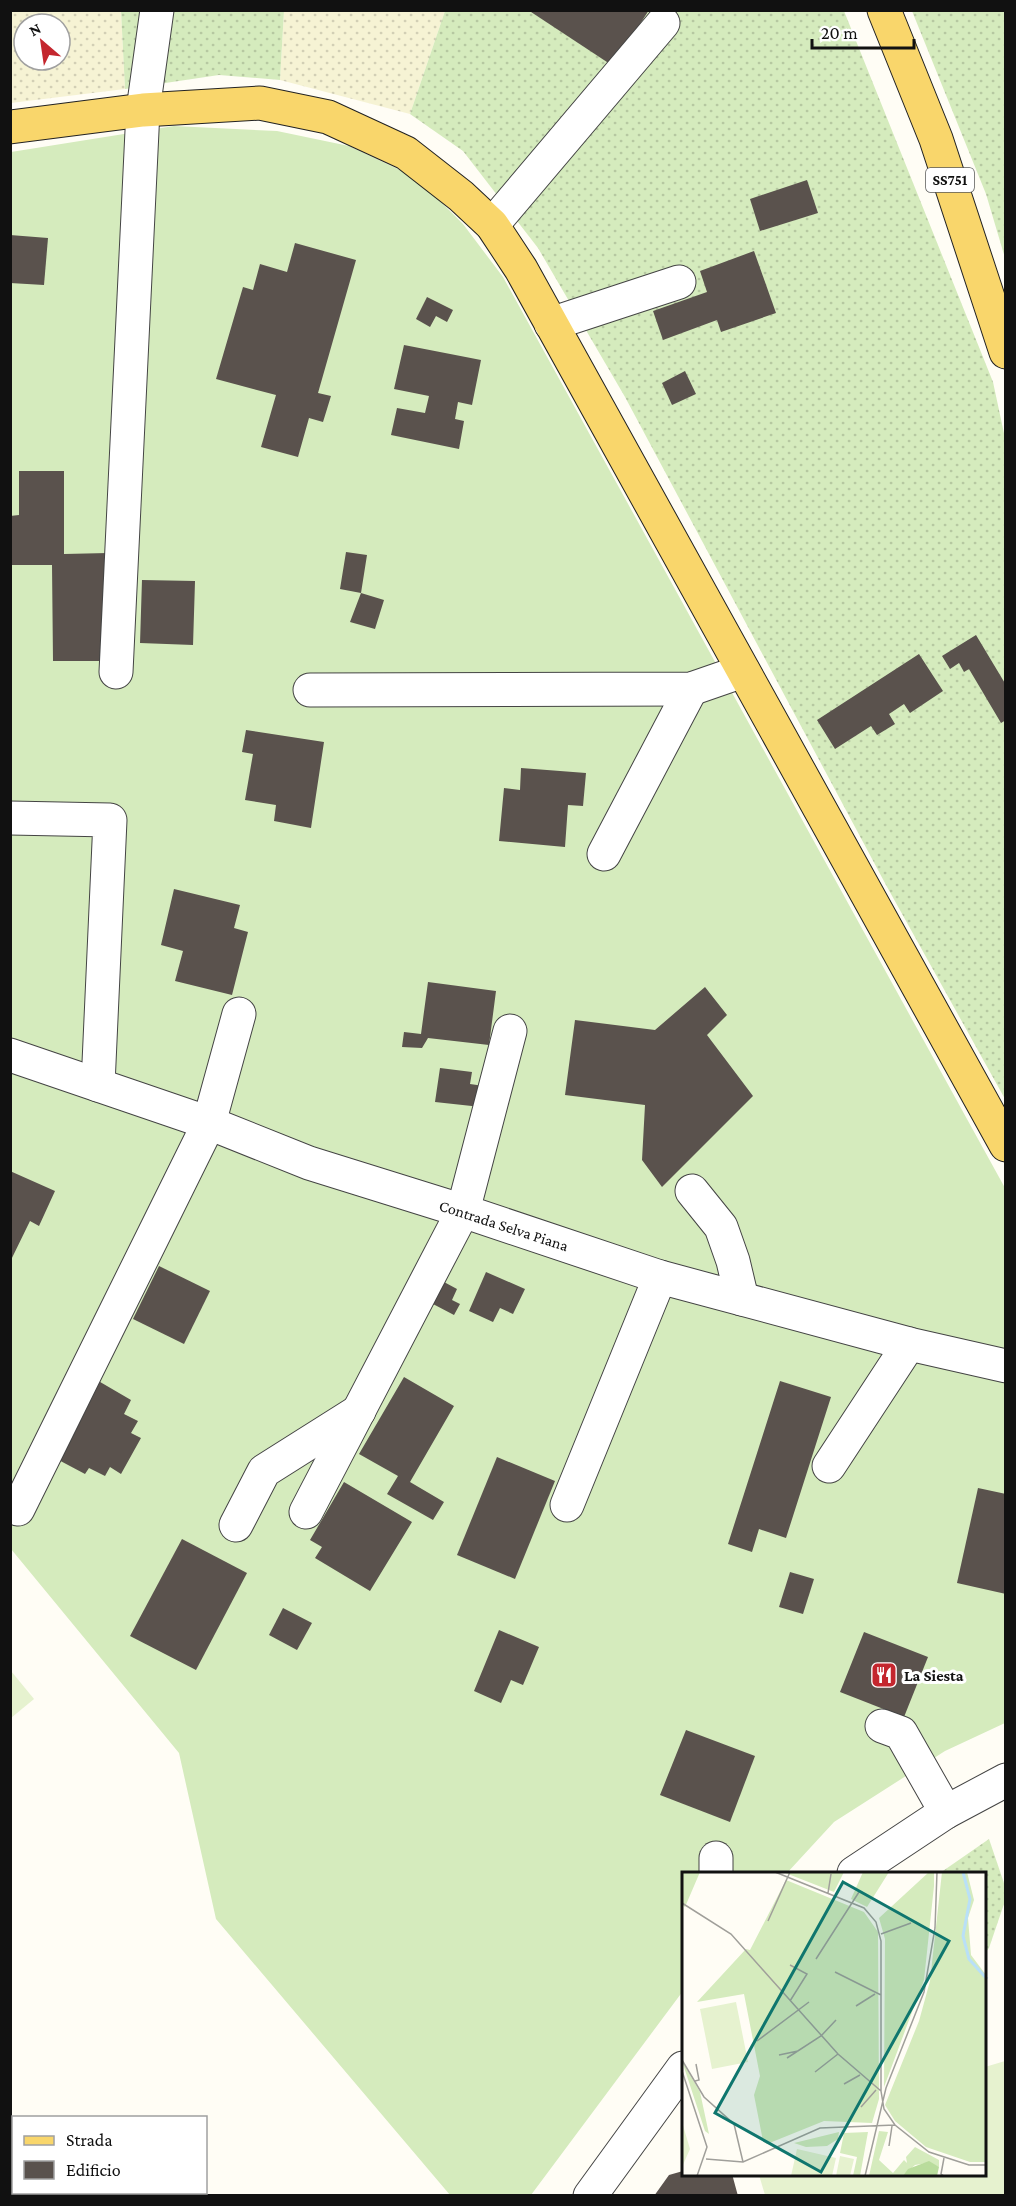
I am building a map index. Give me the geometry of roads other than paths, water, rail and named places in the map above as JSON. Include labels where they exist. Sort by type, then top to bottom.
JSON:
[{"type":"main road","name":"SS751","points":[[884,10],[936,139],[1005,352]]},
{"type":"main road","points":[[10,127],[143,110],[260,103],[328,117],[406,153],[461,196],[492,225],[521,269],[1005,1145]]},
{"type":"street","points":[[116,672],[143,110],[157,10]]},
{"type":"street","points":[[492,225],[663,23]]},
{"type":"street","points":[[551,324],[680,282]]},
{"type":"street","points":[[310,690],[691,689],[743,670]]},
{"type":"street","points":[[604,854],[691,689]]},
{"type":"street","points":[[10,818],[110,820],[98,1085]]},
{"type":"street","points":[[18,1509],[209,1123],[239,1014]]},
{"type":"street","points":[[306,1512],[463,1211],[510,1031]]},
{"type":"street","name":"Contrada Selva Piana","points":[[10,1055],[209,1123],[309,1163],[463,1211],[660,1277],[909,1344],[1005,1366]]},
{"type":"street","points":[[692,1191],[721,1227],[733,1261],[742,1299]]},
{"type":"street","points":[[567,1505],[660,1277]]},
{"type":"street","points":[[829,1466],[909,1344]]},
{"type":"street","points":[[236,1525],[264,1471],[360,1411]]},
{"type":"street","points":[[882,1726],[901,1733],[946,1812]]},
{"type":"street","points":[[856,1872],[946,1812],[1005,1780]]},
{"type":"street","points":[[590,2196],[682,2069]]},
{"type":"place","name":"La Siesta","points":[[884,1675]]}]
